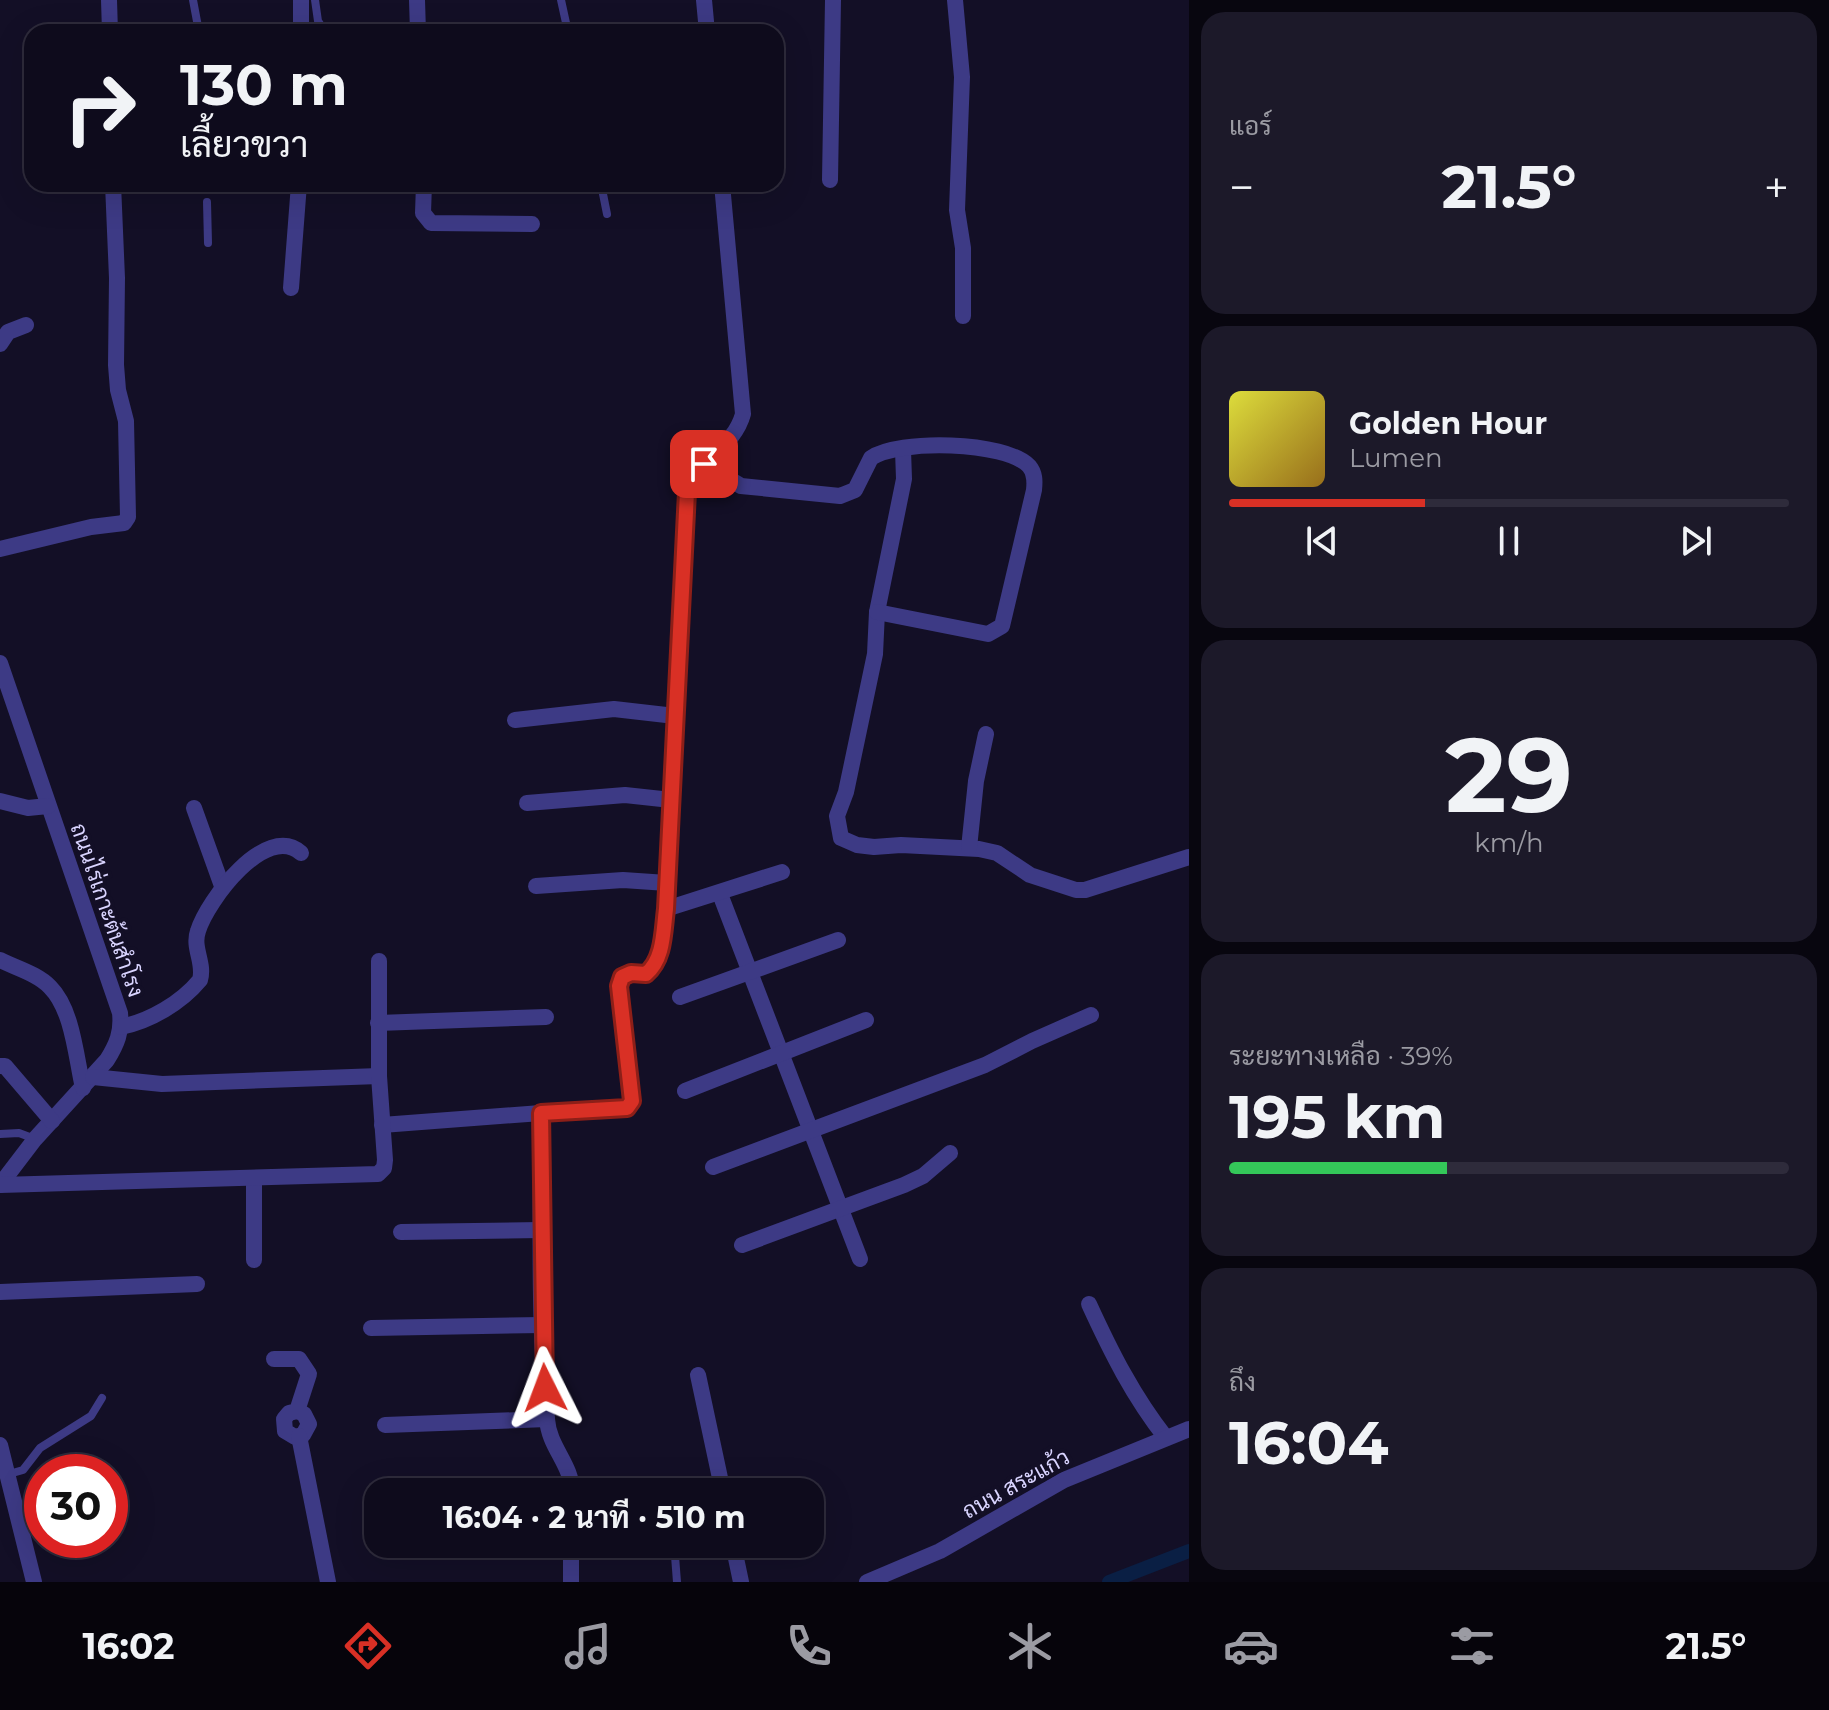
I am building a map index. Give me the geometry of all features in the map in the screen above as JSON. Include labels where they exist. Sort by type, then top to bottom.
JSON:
[{"type":"street","points":[[109,0],[110,24]]},
{"type":"street","points":[[301,0],[301,24]]},
{"type":"street","points":[[417,0],[418,24]]},
{"type":"street","points":[[704,0],[706,24]]},
{"type":"street","points":[[830,180],[833,0]]},
{"type":"street","points":[[955,0],[962,77],[957,210],[963,248],[963,316]]},
{"type":"street","points":[[0,549],[91,527],[124,523],[128,517],[126,421],[118,390],[116,365],[113,192]]},
{"type":"street","points":[[291,288],[298,192]]},
{"type":"street","points":[[424,192],[423,213],[431,223],[532,224]]},
{"type":"street","points":[[382,1125],[541,1113],[615,1111],[631,1105],[631,1076],[619,986],[622,977],[631,973],[646,974],[654,967],[660,951],[666,909],[687,492],[696,472],[734,436],[743,414],[723,192]]},
{"type":"street","points":[[0,344],[8,332],[26,325]]},
{"type":"street","points":[[704,464],[741,486],[840,496],[855,490],[865,467],[875,455],[903,450],[957,445],[1007,455],[1020,460],[1032,470],[1034,490],[1006,619],[997,631],[988,634],[877,612]]},
{"type":"street","points":[[903,450],[904,479],[877,612],[875,654],[846,792],[837,816],[841,838],[857,845],[969,848],[997,853],[1030,875],[1076,890],[1085,890],[1189,857]]},
{"type":"street","name":"ถนนไร่เกาะต้นสำโรง","points":[[0,663],[120,1013],[121,1027],[116,1046],[88,1082],[35,1139],[0,1185]]},
{"type":"street","points":[[515,720],[614,709],[675,716]]},
{"type":"street","points":[[969,848],[976,781],[986,734]]},
{"type":"street","points":[[527,803],[625,795],[671,800]]},
{"type":"street","points":[[0,801],[28,808],[48,806]]},
{"type":"street","points":[[194,808],[222,886]]},
{"type":"street","points":[[121,1027],[139,1023],[160,1012],[200,980],[203,973],[196,935],[222,886],[241,867],[277,846],[288,845],[301,853]]},
{"type":"street","points":[[666,909],[782,872]]},
{"type":"street","points":[[536,886],[623,880],[667,883]]},
{"type":"street","points":[[720,894],[860,1259]]},
{"type":"street","points":[[680,997],[838,940]]},
{"type":"street","points":[[0,960],[49,985],[67,1021],[88,1082],[162,1084],[379,1076]]},
{"type":"street","points":[[0,1185],[378,1174],[384,1168],[385,1160],[379,1076],[379,961]]},
{"type":"street","points":[[713,1167],[985,1065],[1091,1015]]},
{"type":"street","points":[[378,1023],[546,1017]]},
{"type":"street","points":[[685,1091],[866,1020]]},
{"type":"street","points":[[0,1066],[10,1071],[52,1121]]},
{"type":"street","points":[[541,1113],[542,1325],[547,1419],[549,1438],[572,1478]]},
{"type":"street","points":[[742,1245],[923,1176],[950,1153]]},
{"type":"street","points":[[254,1179],[254,1260]]},
{"type":"street","points":[[401,1232],[541,1230]]},
{"type":"street","points":[[0,1292],[197,1284]]},
{"type":"street","points":[[1089,1304],[1116,1363],[1140,1405],[1166,1438]]},
{"type":"street","points":[[371,1328],[542,1325]]},
{"type":"street","points":[[274,1359],[299,1359],[308,1370],[309,1377],[297,1411],[304,1414],[309,1424],[299,1436],[328,1582]]},
{"type":"street","points":[[698,1375],[720,1478]]},
{"type":"street","points":[[385,1425],[547,1419]]},
{"type":"street","name":"ถนน สระแก้ว","points":[[867,1582],[940,1551],[1064,1480],[1189,1429]]},
{"type":"street","points":[[0,1445],[34,1582]]},
{"type":"street","points":[[571,1558],[571,1582]]},
{"type":"street","points":[[736,1558],[741,1582]]},
{"type":"lane","points":[[193,0],[198,24]]},
{"type":"lane","points":[[315,0],[320,24]]},
{"type":"lane","points":[[561,0],[566,24]]},
{"type":"lane","points":[[603,192],[607,214]]},
{"type":"lane","points":[[207,202],[208,243]]},
{"type":"lane","points":[[0,1134],[19,1133],[35,1139]]},
{"type":"lane","points":[[9,1474],[23,1470],[40,1448],[91,1416],[102,1398]]},
{"type":"lane","points":[[675,1558],[677,1582]]},
{"type":"waterway","points":[[1109,1582],[1189,1551]]},
{"type":"route","points":[[545,1388],[541,1113],[615,1111],[631,1105],[631,1076],[619,986],[622,977],[631,973],[646,974],[654,967],[660,951],[666,909],[687,492],[696,472],[704,464]]}]
